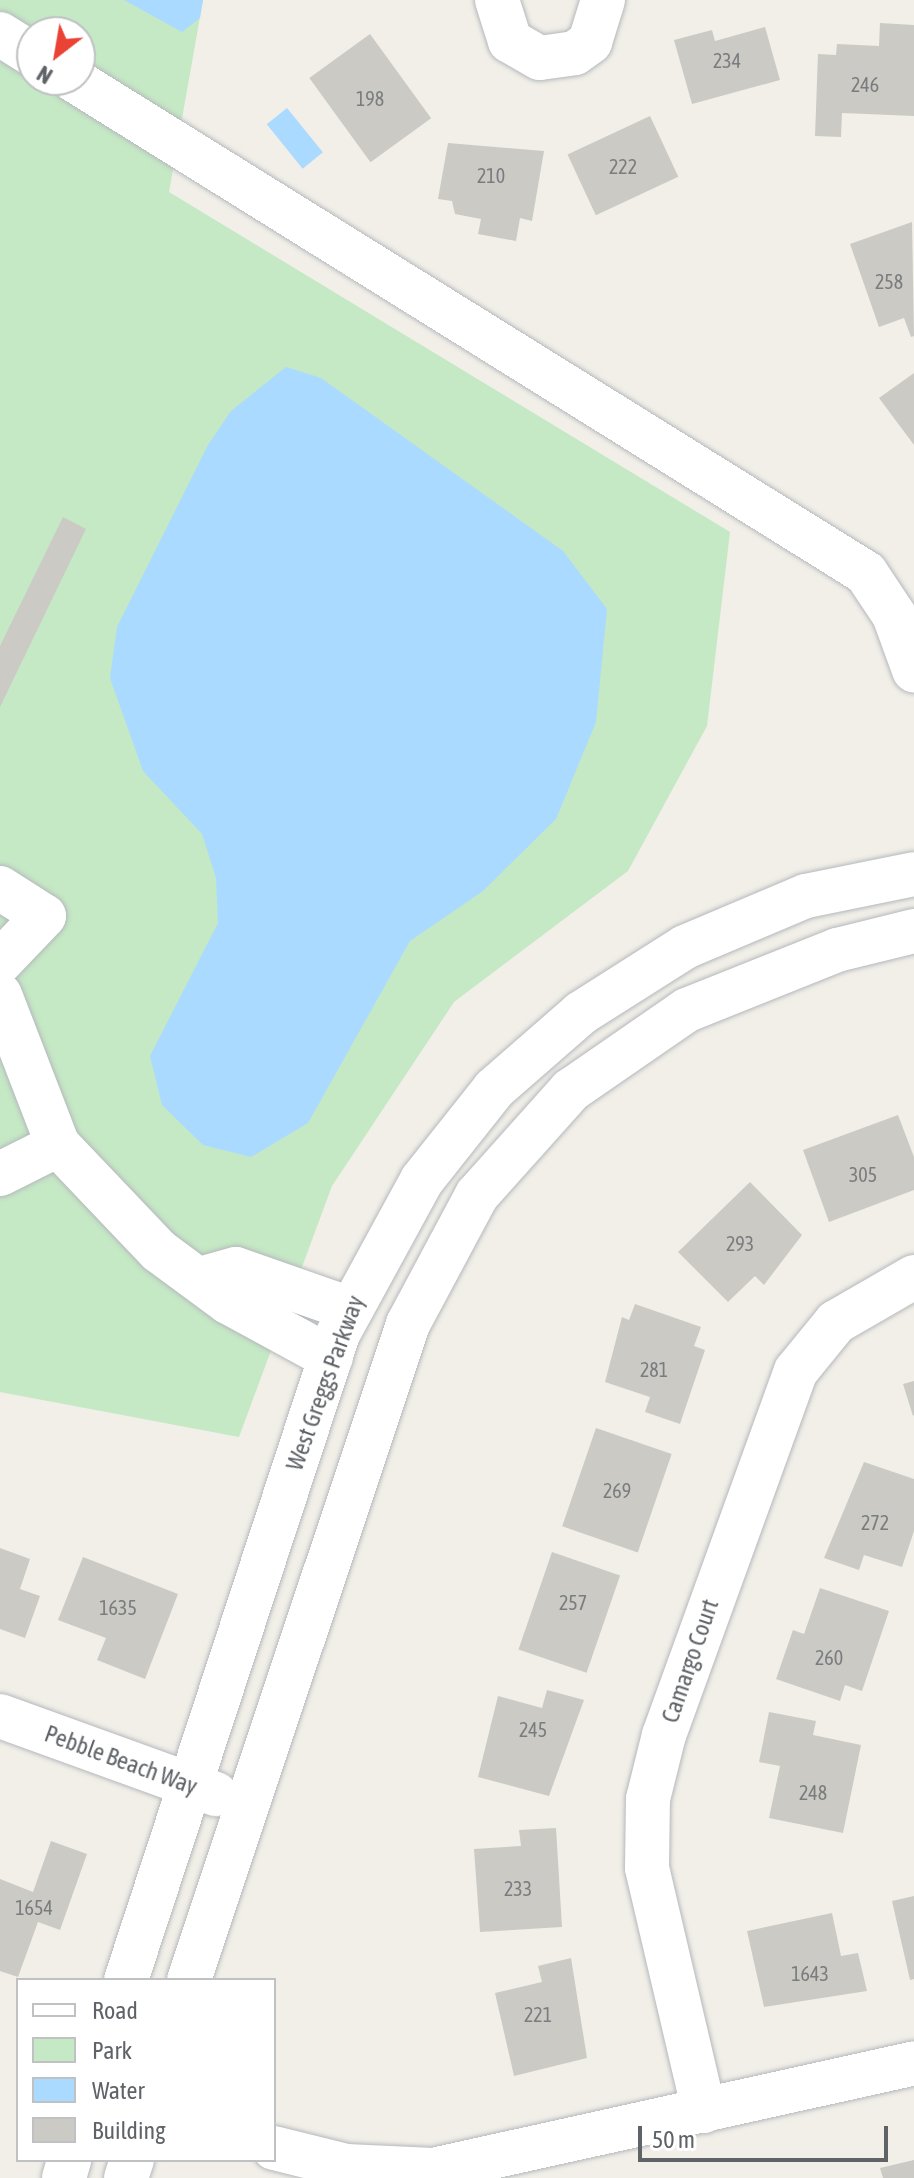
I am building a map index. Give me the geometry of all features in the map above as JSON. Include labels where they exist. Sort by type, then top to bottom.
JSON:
[{"type":"street","points":[[497,0],[510,41],[540,58],[559,58],[590,42],[603,0]]},
{"type":"street","points":[[96,94],[866,573],[894,615],[914,670]]},
{"type":"street","name":"West Greggs Parkway","points":[[127,1978],[188,1784],[340,1334],[422,1180],[494,1089],[581,1013],[685,947],[806,896],[914,874]]},
{"type":"street","points":[[0,888],[44,916],[0,962]]},
{"type":"street","points":[[190,1978],[243,1803],[396,1359],[440,1257],[477,1195],[571,1090],[687,1010],[741,985],[914,931]]},
{"type":"street","points":[[0,995],[58,1145],[159,1251],[204,1278],[236,1269],[340,1334],[396,1359]]},
{"type":"street","points":[[0,1174],[58,1145]]},
{"type":"street","name":"Camargo Court","points":[[704,2111],[647,1868],[648,1799],[664,1735],[796,1371],[836,1322],[914,1277]]},
{"type":"street","name":"Pebble Beach Way","points":[[0,1716],[243,1803]]},
{"type":"street","points":[[276,2148],[346,2166],[433,2170],[914,2063]]},
{"type":"green space","points":[[0,0],[203,0],[169,192],[730,532],[707,726],[628,871],[454,1002],[332,1186],[239,1437],[0,1392]]},
{"type":"water","points":[[124,0],[203,0],[200,18],[182,32]]},
{"type":"water","points":[[287,108],[323,152],[303,169],[267,124]]},
{"type":"water","points":[[286,367],[321,378],[563,551],[607,609],[596,722],[556,819],[483,891],[410,941],[308,1123],[251,1157],[203,1145],[162,1105],[150,1056],[218,923],[216,878],[202,834],[143,771],[110,678],[117,627],[208,445],[231,411]]},
{"type":"building","points":[[880,23],[914,25],[914,116],[842,113],[841,137],[815,136],[818,54],[836,55],[837,44],[879,46]]},
{"type":"building","points":[[765,27],[780,80],[692,104],[674,40],[712,30],[715,41]]},
{"type":"building","points":[[370,34],[431,118],[370,162],[309,78]]},
{"type":"building","points":[[650,116],[678,177],[596,215],[568,154]]},
{"type":"building","points":[[448,143],[544,151],[532,221],[520,218],[516,241],[478,234],[481,219],[455,214],[452,201],[438,199]]},
{"type":"building","points":[[912,222],[914,336],[911,337],[904,318],[879,327],[850,244]]},
{"type":"building","points":[[914,373],[914,445],[879,398]]},
{"type":"building","points":[[63,517],[86,529],[0,707],[0,646]]},
{"type":"building","points":[[898,1115],[914,1157],[914,1190],[829,1222],[803,1150]]},
{"type":"building","points":[[750,1182],[802,1235],[764,1285],[755,1276],[728,1302],[678,1252]]},
{"type":"building","points":[[635,1304],[701,1327],[694,1346],[705,1350],[680,1424],[645,1412],[650,1397],[605,1382],[622,1317],[629,1320]]},
{"type":"building","points":[[914,1381],[914,1415],[913,1416],[903,1384]]},
{"type":"building","points":[[596,1428],[672,1454],[638,1552],[562,1526]]},
{"type":"building","points":[[864,1462],[914,1479],[914,1531],[902,1567],[864,1555],[859,1570],[824,1558]]},
{"type":"building","points":[[0,1548],[30,1559],[20,1589],[40,1596],[25,1638],[0,1629]]},
{"type":"building","points":[[552,1552],[620,1575],[587,1673],[518,1649]]},
{"type":"building","points":[[83,1557],[178,1594],[145,1679],[97,1660],[106,1638],[58,1620]]},
{"type":"building","points":[[820,1588],[889,1611],[862,1691],[845,1685],[840,1701],[776,1679],[793,1630],[804,1634]]},
{"type":"building","points":[[547,1690],[584,1700],[549,1796],[478,1777],[498,1696],[542,1708]]},
{"type":"building","points":[[769,1712],[816,1721],[813,1735],[861,1745],[843,1833],[769,1818],[780,1766],[759,1762]]},
{"type":"building","points":[[556,1828],[562,1927],[480,1932],[474,1849],[521,1846],[519,1830]]},
{"type":"building","points":[[51,1841],[87,1854],[60,1930],[38,1922],[18,1977],[0,1971],[0,1879],[33,1892]]},
{"type":"building","points":[[914,1896],[914,1979],[910,1980],[892,1901]]},
{"type":"building","points":[[832,1913],[841,1956],[858,1953],[867,1991],[764,2007],[747,1931]]},
{"type":"building","points":[[571,1958],[587,2058],[514,2076],[495,1993],[542,1982],[538,1966]]},
{"type":"building","points":[[914,2160],[914,2178],[883,2178],[880,2168]]}]
